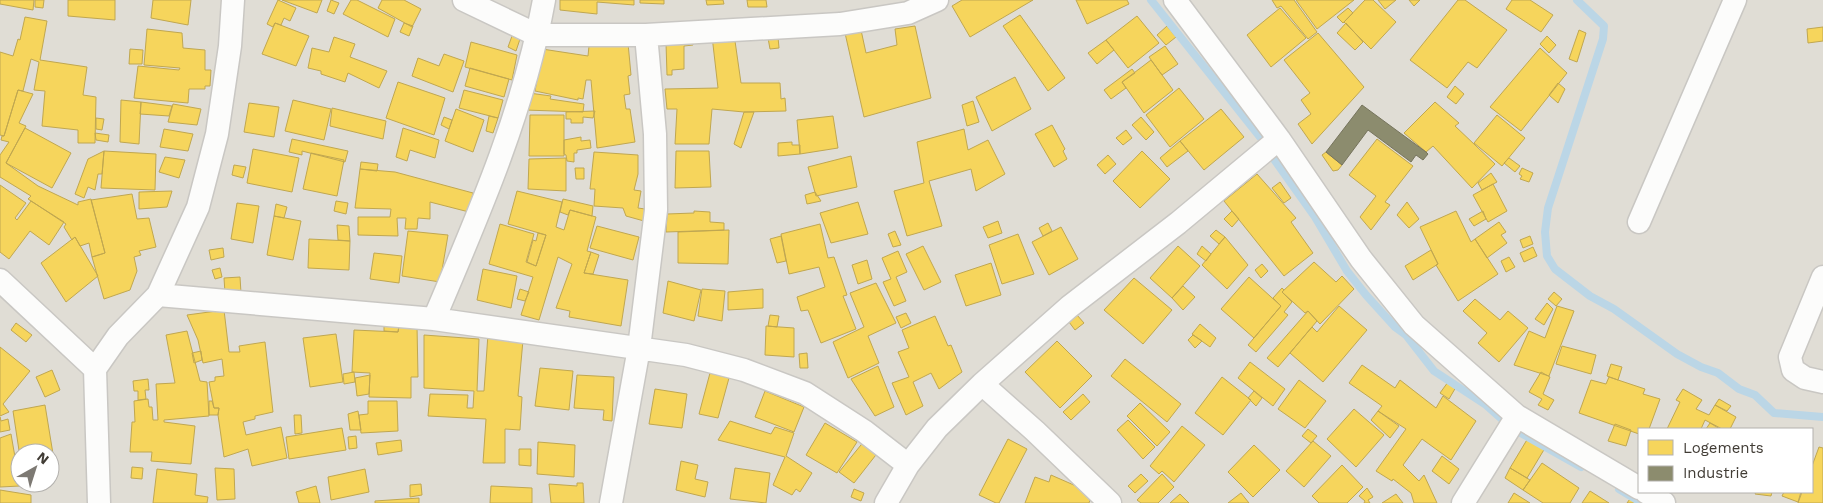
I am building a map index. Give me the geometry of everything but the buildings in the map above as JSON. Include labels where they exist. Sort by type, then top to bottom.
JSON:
[{"type":"street","points":[[99,503],[94,369],[118,336],[158,295],[198,207],[217,134],[230,46],[232,0]]},
{"type":"street","points":[[464,0],[537,35],[646,35],[840,24],[908,13],[938,0]]},
{"type":"street","points":[[434,320],[480,212],[508,132],[537,35],[544,0]]},
{"type":"street","points":[[1175,0],[1279,138],[1361,259],[1414,325],[1518,416],[1638,487]]},
{"type":"street","points":[[1639,222],[1735,0]]},
{"type":"street","points":[[612,503],[639,348],[656,210],[656,134],[646,35]]},
{"type":"street","points":[[886,503],[908,465],[937,428],[982,384],[1068,307],[1178,223],[1279,138]]},
{"type":"street","points":[[1823,277],[1790,357],[1793,370],[1804,378],[1823,382]]},
{"type":"street","points":[[0,280],[94,369]]},
{"type":"street","points":[[158,295],[434,320],[686,356],[744,370],[805,393],[864,431],[908,465]]},
{"type":"street","points":[[982,384],[1035,431],[1110,503]]},
{"type":"street","points":[[1463,503],[1518,416]]},
{"type":"street","points":[[1648,493],[1664,503]]},
{"type":"shaded area","points":[[0,0],[1823,0],[1823,503],[0,503]]},
{"type":"waterway","points":[[1151,0],[1260,137]]},
{"type":"waterway","points":[[1577,0],[1604,26],[1603,39],[1548,208],[1545,232],[1547,256],[1555,269],[1590,296],[1614,309],[1677,354],[1701,367],[1718,373],[1739,389],[1755,395],[1774,413],[1823,417]]},
{"type":"waterway","points":[[1271,155],[1315,217],[1347,271],[1366,295],[1395,327],[1406,335],[1434,371],[1486,405],[1504,421]]},
{"type":"waterway","points":[[1519,432],[1581,467]]},
{"type":"waterway","points":[[1619,489],[1642,503]]}]
